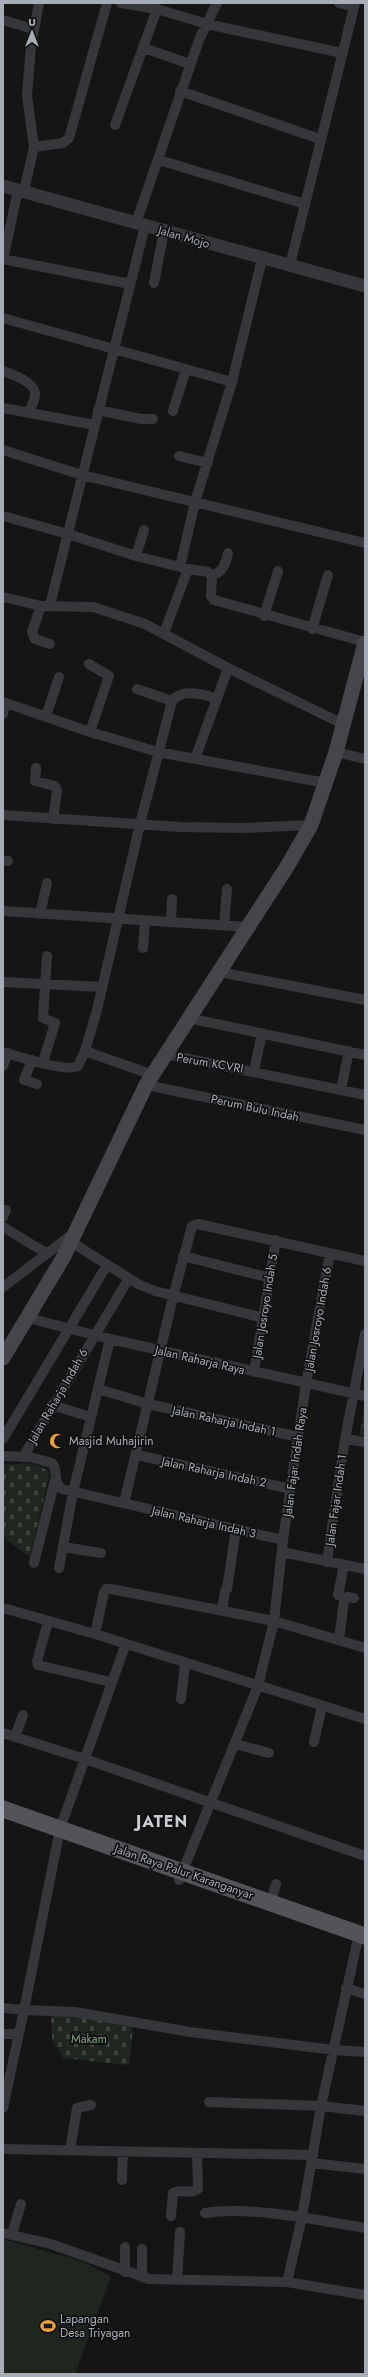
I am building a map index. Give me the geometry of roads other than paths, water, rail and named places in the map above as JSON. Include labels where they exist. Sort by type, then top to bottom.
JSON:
[{"type":"main road","points":[[3,1358],[28,1318],[73,1237],[149,1080],[288,865],[311,825],[336,752],[365,643]]},
{"type":"main road","name":"Jalan Raya Palur Karanganyar","points":[[3,1809],[57,1841]]},
{"type":"main road","name":"Jalan Raya Palur Karanganyar","points":[[3,1819],[57,1841],[271,1902],[359,1944]]},
{"type":"main road","name":"Jalan Raya Palur Karanganyar","points":[[181,1876],[359,1944]]},
{"type":"street","points":[[39,3],[33,29],[27,105],[34,147],[3,259],[130,284]]},
{"type":"street","points":[[34,147],[63,143],[69,138],[107,3]]},
{"type":"street","points":[[121,3],[157,9],[207,24],[342,53]]},
{"type":"street","points":[[50,644],[35,639],[32,632],[46,606],[68,534],[130,284],[141,224],[159,160],[180,91],[190,64],[217,3]]},
{"type":"street","points":[[290,265],[320,139],[355,5],[339,3]]},
{"type":"street","points":[[115,125],[157,9]]},
{"type":"street","points":[[3,20],[33,29]]},
{"type":"street","points":[[144,48],[190,64]]},
{"type":"street","points":[[180,91],[320,139]]},
{"type":"street","points":[[159,160],[305,204]]},
{"type":"street","name":"Jalan Mojo","points":[[3,186],[262,259],[290,265],[365,286]]},
{"type":"street","points":[[154,283],[164,231]]},
{"type":"street","points":[[164,633],[184,568],[195,502],[232,382],[262,259]]},
{"type":"street","points":[[3,318],[232,382]]},
{"type":"street","points":[[173,412],[186,369]]},
{"type":"street","points":[[3,371],[17,376],[32,386],[35,394],[29,412]]},
{"type":"street","points":[[3,408],[95,425]]},
{"type":"street","points":[[98,410],[141,419],[153,419]]},
{"type":"street","points":[[3,450],[82,475],[365,543]]},
{"type":"street","points":[[179,456],[208,463]]},
{"type":"street","points":[[3,516],[68,534],[136,556],[184,568],[205,571],[212,575],[219,573],[223,568],[228,553]]},
{"type":"street","points":[[136,556],[144,530]]},
{"type":"street","points":[[264,616],[278,572]]},
{"type":"street","points":[[212,575],[212,599],[264,616],[365,643]]},
{"type":"street","points":[[312,629],[328,575]]},
{"type":"street","points":[[3,597],[46,606],[93,607],[164,633],[228,668],[343,724]]},
{"type":"street","points":[[89,664],[109,676],[90,732]]},
{"type":"street","points":[[195,759],[228,668]]},
{"type":"street","points":[[46,716],[59,677]]},
{"type":"street","points":[[137,689],[172,701]]},
{"type":"street","points":[[3,1066],[5,1052],[32,1060],[75,1069],[78,1066],[85,1052],[102,987],[140,824],[172,701],[178,695],[196,693],[217,699]]},
{"type":"street","points":[[3,714],[5,702],[90,732],[158,752],[326,783]]},
{"type":"street","points":[[336,752],[365,759]]},
{"type":"street","points":[[36,768],[35,781],[56,788],[53,819]]},
{"type":"street","points":[[3,815],[223,829],[311,825]]},
{"type":"street","points":[[40,914],[47,883]]},
{"type":"street","points":[[224,925],[227,889]]},
{"type":"street","points":[[171,922],[172,899]]},
{"type":"street","points":[[3,912],[248,926]]},
{"type":"street","points":[[143,948],[145,921]]},
{"type":"street","points":[[43,1062],[55,1023],[42,1017],[46,997],[45,984],[47,956]]},
{"type":"street","points":[[219,972],[365,1000]]},
{"type":"street","points":[[3,982],[102,987]]},
{"type":"street","points":[[188,1018],[365,1055]]},
{"type":"street","name":"Perum KCVRI","points":[[254,1071],[262,1033]]},
{"type":"street","name":"Perum Bulu Indah","points":[[85,1052],[149,1080],[365,1130]]},
{"type":"street","points":[[341,1090],[348,1052]]},
{"type":"street","name":"Perum KCVRI","points":[[165,1054],[254,1071],[365,1095]]},
{"type":"street","points":[[32,1060],[24,1080],[37,1084]]},
{"type":"street","points":[[124,1504],[137,1455],[160,1350],[183,1256],[192,1226],[198,1224],[276,1240],[330,1254],[365,1261]]},
{"type":"street","points":[[3,1227],[46,1253]]},
{"type":"street","points":[[3,1287],[46,1253],[73,1237],[107,1265],[155,1291],[173,1297],[264,1318]]},
{"type":"street","name":"Jalan Josroyo Indah 5","points":[[254,1372],[276,1240]]},
{"type":"street","name":"Jalan Josroyo Indah 6","points":[[306,1384],[330,1254]]},
{"type":"street","points":[[183,1256],[270,1278]]},
{"type":"street","points":[[3,1439],[107,1265]]},
{"type":"street","name":"Jalan Raharja Indah 6","points":[[23,1457],[52,1405],[129,1278]]},
{"type":"street","name":"Jalan Raharja Raya","points":[[28,1318],[110,1339],[365,1396]]},
{"type":"street","name":"Jalan Fajar Indah 1","points":[[327,1562],[345,1439],[363,1351],[365,1334]]},
{"type":"street","points":[[58,1568],[73,1492],[110,1339]]},
{"type":"street","name":"Jalan Fajar Indah Raya","points":[[181,1876],[258,1686],[274,1621],[283,1540],[306,1384]]},
{"type":"street","name":"Jalan Raharja Indah 1","points":[[98,1389],[148,1404],[299,1438]]},
{"type":"street","points":[[52,1405],[91,1417]]},
{"type":"street","points":[[345,1439],[365,1442]]},
{"type":"street","name":"Jalan Raharja Indah 2","points":[[137,1455],[291,1489]]},
{"type":"street","points":[[3,1456],[42,1459],[52,1463],[55,1469],[55,1480],[34,1563]]},
{"type":"street","name":"Jalan Raharja Indah 3","points":[[55,1480],[59,1488],[73,1492],[283,1540]]},
{"type":"street","points":[[222,1611],[225,1591],[227,1589],[236,1529]]},
{"type":"street","points":[[63,1547],[101,1553]]},
{"type":"street","points":[[282,1552],[365,1569]]},
{"type":"street","points":[[338,1595],[344,1565]]},
{"type":"street","points":[[95,1634],[106,1589],[274,1621],[365,1648]]},
{"type":"street","points":[[339,1640],[344,1600],[347,1597],[354,1598]]},
{"type":"street","points":[[3,1608],[48,1622],[95,1634],[125,1646],[365,1719]]},
{"type":"street","points":[[48,1622],[37,1661],[38,1665],[110,1682]]},
{"type":"street","points":[[3,2108],[57,1841],[110,1682],[125,1646]]},
{"type":"street","points":[[181,1699],[185,1664]]},
{"type":"street","points":[[314,1742],[322,1706]]},
{"type":"street","points":[[15,1737],[23,1715]]},
{"type":"street","points":[[3,1733],[85,1758],[210,1804],[365,1856]]},
{"type":"street","points":[[235,1744],[269,1753]]},
{"type":"street","points":[[271,1902],[276,1884]]},
{"type":"street","points":[[287,2282],[302,2217],[321,2106],[346,1988],[359,1944]]},
{"type":"street","points":[[346,1988],[365,1994]]},
{"type":"street","points":[[3,2008],[75,2012],[190,2032],[334,2050],[365,2052]]},
{"type":"street","points":[[3,2034],[19,2034]]},
{"type":"street","points":[[209,2102],[321,2106],[365,2111]]},
{"type":"street","points":[[70,2150],[77,2108],[91,2105]]},
{"type":"street","points":[[3,2149],[197,2154],[312,2159],[365,2169]]},
{"type":"street","points":[[122,2180],[123,2152]]},
{"type":"street","points":[[171,2216],[172,2195],[174,2192],[194,2192],[198,2189],[197,2154]]},
{"type":"street","points":[[21,2204],[7,2234],[51,2244],[142,2277],[176,2280],[287,2282],[365,2295]]},
{"type":"street","points":[[205,2212],[232,2210],[302,2217],[365,2228]]},
{"type":"street","points":[[176,2280],[180,2232]]},
{"type":"street","points":[[125,2247],[125,2272]]},
{"type":"street","points":[[142,2249],[142,2277]]},
{"type":"place","name":"Masjid Muhajirin","points":[[57,1441]]},
{"type":"place","name":"Lapangan Desa Triyagan","points":[[48,2326]]},
{"type":"district","name":"JATEN","points":[[162,1821]]},
{"type":"park label","name":"Makam","points":[[89,2039]]}]
